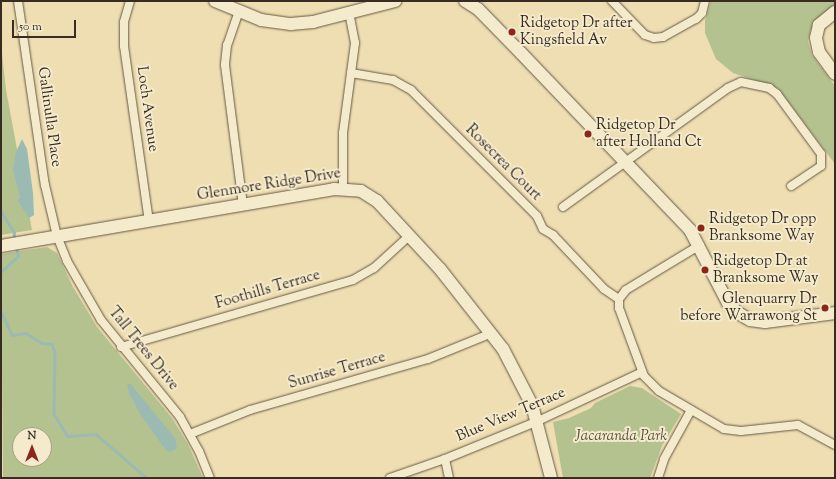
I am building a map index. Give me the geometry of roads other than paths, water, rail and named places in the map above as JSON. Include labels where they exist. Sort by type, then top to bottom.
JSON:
[{"type":"street","name":"Gallinulla Place","points":[[18,1],[45,185],[56,236]]},
{"type":"street","name":"Loch Avenue","points":[[130,1],[124,22],[124,46],[149,221]]},
{"type":"street","points":[[215,1],[269,22],[291,24],[395,1]]},
{"type":"street","points":[[465,1],[484,15],[685,225],[700,245],[728,303],[746,318],[768,322],[835,313]]},
{"type":"street","points":[[612,1],[645,35],[654,38],[663,37],[696,19],[702,13],[705,1]]},
{"type":"street","points":[[239,11],[227,45],[225,71],[243,205]]},
{"type":"street","points":[[343,188],[343,133],[355,43],[349,12]]},
{"type":"street","points":[[835,12],[819,25],[816,38],[819,52],[835,74]]},
{"type":"street","name":"Rosecrea Court","points":[[351,73],[393,80],[411,90],[536,216],[544,229],[553,235],[604,289],[619,299]]},
{"type":"street","points":[[562,207],[737,83],[749,83],[769,88],[777,94],[822,156],[820,168],[791,186]]},
{"type":"street","name":"Glenmore Ridge Drive","points":[[1,246],[343,188],[360,191],[370,196],[409,236],[492,333],[515,370],[538,421],[551,478]]},
{"type":"street","name":"Tall Trees Drive","points":[[56,236],[91,304],[121,347],[164,397],[190,434],[210,478]]},
{"type":"street","name":"Foothills Terrace","points":[[121,347],[353,280],[374,268],[409,236]]},
{"type":"street","points":[[700,245],[626,290],[619,299],[619,308],[642,372],[655,388],[719,427],[733,431],[788,425],[802,426],[835,445]]},
{"type":"street","name":"Sunrise Terrace","points":[[190,434],[250,410],[428,359],[492,333]]},
{"type":"street","name":"Blue View Terrace","points":[[390,478],[445,459],[538,421],[642,372]]},
{"type":"street","points":[[658,478],[664,459],[691,410]]},
{"type":"street","points":[[445,459],[449,478]]},
{"type":"water","points":[[22,139],[27,149],[33,193],[34,215],[29,218],[17,200],[20,198],[13,170],[16,152]]},
{"type":"water","points":[[130,383],[175,438],[177,448],[173,451],[168,452],[140,414],[129,393],[127,385]]},
{"type":"waterway","points":[[1,211],[14,232],[15,241]]},
{"type":"waterway","points":[[1,272],[18,256],[16,248]]},
{"type":"waterway","points":[[1,311],[12,335],[26,333],[42,343],[52,344],[55,352],[54,414],[68,436],[96,434],[147,478]]},
{"type":"place","name":"Ridgetop Dr after Kingsfield Av","points":[[512,32]]},
{"type":"place","name":"Ridgetop Dr after Holland Ct","points":[[588,134]]},
{"type":"place","name":"Ridgetop Dr opp Branksome Way","points":[[701,228]]},
{"type":"place","name":"Ridgetop Dr at Branksome Way","points":[[705,270]]},
{"type":"place","name":"Glenquarry Dr before Warrawong St","points":[[825,308]]},
{"type":"park label","name":"Jacaranda Park","points":[[621,437]]}]
